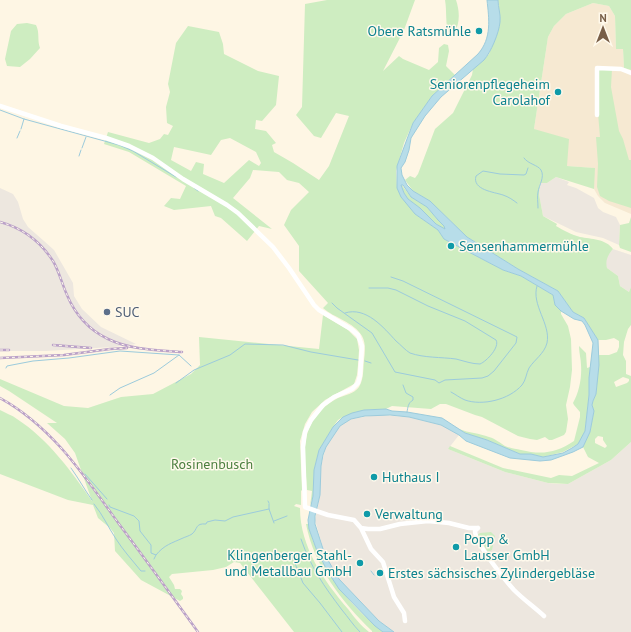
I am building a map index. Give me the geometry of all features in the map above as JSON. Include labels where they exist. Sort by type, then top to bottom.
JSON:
[{"type":"street","points":[[597,115],[598,68],[621,69],[631,73]]},
{"type":"street","points":[[0,106],[129,146],[153,158],[183,179],[227,205],[242,217],[273,247],[319,310],[351,329],[358,335],[362,346],[360,376],[358,383],[352,390],[323,405],[311,420],[305,432],[303,447],[308,508],[354,520],[361,528],[371,549],[383,562],[394,597],[404,613],[405,621]]},
{"type":"street","points":[[361,528],[380,529],[405,523],[428,521],[450,523],[469,528],[478,528],[475,531],[475,535],[482,549],[514,590],[544,616]]},
{"type":"shaded area","points":[[593,3],[609,6],[615,16],[616,49],[623,49],[624,68],[631,70],[631,214],[605,203],[598,196],[594,189],[594,168],[567,166],[534,129],[548,37],[554,26],[566,14]]},
{"type":"shaded area","points":[[556,177],[569,182],[567,185],[576,188],[594,198],[598,208],[603,212],[616,217],[620,225],[619,245],[603,238],[576,232],[543,216],[539,194],[540,183],[547,183]]},
{"type":"shaded area","points":[[0,188],[13,194],[18,202],[23,219],[28,227],[54,250],[73,283],[74,296],[82,309],[101,327],[136,344],[113,347],[46,351],[0,351]]},
{"type":"shaded area","points":[[613,249],[631,255],[631,287],[629,292],[620,286],[618,276],[607,268],[605,262]]},
{"type":"shaded area","points":[[377,415],[409,417],[441,425],[459,435],[448,449],[505,472],[557,484],[568,484],[611,460],[631,442],[631,632],[394,632],[379,621],[339,579],[325,555],[315,520],[320,495],[321,466],[326,447],[340,426],[345,422],[351,419]]},
{"type":"green space","points":[[327,0],[415,0],[404,30],[383,71],[399,56],[429,70],[438,62],[439,48],[444,44],[448,45],[449,51],[446,66],[455,75],[432,96],[413,123],[404,143],[396,171],[397,188],[415,214],[438,230],[444,239],[503,270],[521,276],[553,295],[555,305],[561,311],[561,314],[568,326],[571,339],[572,370],[566,405],[568,419],[566,432],[564,435],[552,440],[545,437],[537,440],[518,436],[482,417],[446,404],[440,404],[431,409],[392,406],[386,409],[364,410],[338,420],[319,450],[314,470],[313,496],[310,506],[312,491],[307,490],[305,458],[307,434],[315,417],[325,406],[338,398],[352,393],[359,387],[363,377],[365,348],[362,336],[354,327],[323,308],[328,303],[299,271],[299,246],[284,225],[291,210],[309,192],[299,183],[287,180],[279,172],[253,170],[250,178],[233,198],[272,229],[259,226],[247,241],[221,218],[215,216],[211,206],[174,210],[164,206],[171,198],[180,199],[186,186],[129,152],[104,144],[108,132],[149,143],[160,139],[164,134],[168,135],[173,126],[167,123],[166,107],[170,92],[168,84],[176,43],[188,26],[219,32],[223,44],[224,54],[258,71],[279,76],[276,105],[262,121],[256,120],[255,129],[266,131],[276,143],[272,145],[274,152],[319,180],[329,166],[349,116],[336,113],[321,138],[314,136],[296,115],[302,107],[305,4]],"holes":[[[230,138],[256,152],[261,163],[259,166],[249,160],[224,183],[203,174],[204,164],[196,162],[191,171],[171,160],[174,147],[211,155],[221,140]]]},
{"type":"green space","points":[[445,0],[456,0],[459,17],[454,34],[449,35],[447,26]]},
{"type":"green space","points":[[498,0],[631,0],[631,70],[624,68],[623,49],[616,49],[615,16],[609,6],[593,3],[566,14],[554,26],[548,37],[534,129],[569,139],[567,166],[595,168],[594,189],[556,177],[547,183],[540,183],[539,194],[543,216],[557,224],[556,226],[571,234],[602,241],[610,246],[613,249],[607,258],[607,268],[618,276],[620,286],[629,292],[631,287],[631,325],[628,329],[624,342],[623,355],[626,361],[626,374],[631,376],[631,442],[611,460],[568,484],[548,483],[505,472],[448,449],[450,446],[503,468],[551,478],[559,475],[572,476],[599,463],[588,457],[583,447],[590,432],[594,411],[592,405],[596,394],[599,355],[609,355],[617,352],[619,341],[614,338],[598,340],[584,318],[573,312],[558,291],[518,269],[467,237],[430,201],[413,191],[405,180],[410,176],[415,178],[418,174],[435,129],[453,113],[472,75],[473,69],[489,54],[498,28],[500,16]],"holes":[[[623,377],[629,379],[629,381],[616,387],[614,382]],[[598,436],[603,437],[603,440],[607,446],[605,448],[595,443],[595,439]]]},
{"type":"green space","points":[[27,23],[36,25],[40,48],[20,67],[7,66],[5,59],[11,31],[17,24]]},
{"type":"green space","points":[[599,69],[612,69],[611,87],[619,131],[629,160],[631,160],[631,208],[609,201],[600,196],[597,187],[598,164],[596,137],[600,137],[598,113]]},
{"type":"green space","points":[[401,184],[411,197],[427,207],[444,225],[445,229],[436,224],[420,208],[408,199]]},
{"type":"green space","points":[[631,217],[631,252],[620,248],[619,245],[620,225],[629,223]]},
{"type":"green space","name":"Rosinenbusch","points":[[323,315],[348,330],[357,339],[359,350],[357,375],[354,384],[325,400],[312,412],[305,424],[300,441],[302,490],[301,505],[296,504],[294,506],[300,508],[304,536],[315,563],[322,575],[355,618],[369,632],[294,632],[240,563],[234,562],[226,567],[213,570],[172,574],[169,577],[175,589],[180,589],[182,591],[181,594],[183,599],[180,601],[141,580],[115,551],[114,533],[98,518],[93,505],[68,500],[0,474],[0,410],[15,418],[39,436],[68,468],[92,501],[75,453],[65,439],[47,423],[57,423],[0,386],[0,379],[64,406],[88,408],[121,397],[153,394],[191,374],[200,365],[199,337],[319,349]]},
{"type":"green space","points":[[579,346],[586,353],[587,368],[590,367],[585,431],[578,444],[563,452],[543,457],[531,454],[520,454],[487,440],[465,433],[459,429],[491,438],[505,446],[529,452],[549,452],[574,441],[580,417],[580,412],[573,403],[578,390],[581,375]]},
{"type":"green space","points":[[306,524],[308,524],[319,555],[336,584],[358,610],[383,632],[372,632],[340,595],[322,569],[315,554]]},
{"type":"green space","points":[[491,532],[495,536],[492,550],[488,552],[477,535],[480,533]]},
{"type":"water","points":[[487,0],[498,0],[500,17],[498,31],[492,47],[487,57],[441,97],[425,116],[411,138],[405,162],[401,168],[402,175],[407,185],[413,191],[430,201],[467,237],[518,269],[558,291],[573,312],[584,318],[598,340],[599,365],[596,394],[592,405],[594,411],[590,432],[583,447],[551,460],[540,461],[510,458],[466,441],[459,435],[441,425],[409,417],[390,415],[365,416],[351,419],[340,426],[326,447],[323,455],[320,495],[315,516],[315,524],[325,555],[339,579],[379,621],[394,632],[383,632],[375,626],[339,589],[317,551],[309,529],[308,520],[313,496],[314,470],[319,450],[333,427],[343,417],[364,410],[386,409],[442,418],[465,433],[487,440],[520,454],[531,454],[543,457],[563,453],[572,448],[578,444],[585,431],[593,343],[582,321],[574,319],[561,311],[555,305],[553,295],[521,276],[503,270],[444,239],[438,230],[415,214],[401,197],[397,188],[397,166],[413,123],[432,96],[478,54],[486,41],[489,21]],"holes":[[[401,185],[403,185],[411,197],[427,207],[445,229],[436,224],[420,208],[408,199]]]},
{"type":"waterway","points":[[0,110],[24,119],[119,145],[133,151],[176,177]]},
{"type":"waterway","points":[[21,129],[24,119]]},
{"type":"waterway","points":[[17,138],[20,131]]},
{"type":"waterway","points":[[82,148],[86,137]]},
{"type":"waterway","points":[[79,156],[81,150]]},
{"type":"waterway","points":[[524,158],[528,162],[540,168],[542,173],[538,194],[538,208]]},
{"type":"waterway","points":[[517,203],[505,196],[480,187],[477,184],[476,176],[483,171],[500,174],[524,175],[526,174],[528,168]]},
{"type":"waterway","points":[[194,188],[198,191]]},
{"type":"waterway","points":[[332,303],[372,333],[395,372],[435,380],[439,383],[445,380],[482,378],[488,376],[494,371],[516,343],[517,337],[403,281],[391,277]]},
{"type":"waterway","points":[[451,392],[465,400],[472,402],[487,402],[510,395],[522,385],[529,368],[542,353],[547,343],[546,329],[537,300],[537,286]]},
{"type":"waterway","points":[[345,313],[353,312],[367,315],[380,325],[406,350],[415,355],[456,359],[480,364],[495,350],[497,343],[496,340],[465,321],[428,306],[396,290],[388,288],[369,288]]},
{"type":"waterway","points":[[176,383],[194,370],[230,355],[245,344],[283,345],[311,352],[358,360]]},
{"type":"waterway","points":[[6,368],[7,366],[33,361],[120,351],[179,355],[191,366]]},
{"type":"waterway","points":[[110,395],[120,388],[154,373],[179,355]]},
{"type":"waterway","points":[[365,361],[371,363]]},
{"type":"waterway","points":[[403,385],[406,393],[413,397],[407,412]]},
{"type":"waterway","points":[[71,468],[92,500]]},
{"type":"waterway","points":[[85,474],[107,499]]},
{"type":"waterway","points":[[94,504],[122,547],[141,571],[145,571]]},
{"type":"waterway","points":[[269,504],[269,509],[274,523]]},
{"type":"waterway","points":[[109,505],[110,507],[134,516],[139,521],[140,531],[151,545],[151,553],[156,555],[168,545],[192,534],[200,524],[206,524],[207,522],[215,520],[225,521],[233,517],[269,509]]},
{"type":"waterway","points":[[274,521],[287,516]]},
{"type":"waterway","points":[[301,539],[318,576],[329,593],[360,632]]},
{"type":"waterway","points":[[154,559],[156,555]]},
{"type":"waterway","points":[[292,556],[303,583],[342,632]]},
{"type":"waterway","points":[[371,571],[374,575]]},
{"type":"railway","points":[[0,222],[16,228],[30,236],[42,247],[53,261],[74,309],[83,321],[95,331],[117,343],[144,349],[182,352]]},
{"type":"railway","points":[[53,345],[91,348]]},
{"type":"railway","points":[[0,358],[64,355],[127,348]]},
{"type":"railway","points":[[0,350],[9,350]]},
{"type":"railway","points":[[0,398],[36,423],[67,454],[198,632]]},
{"type":"place","name":"Obere Ratsmühle","points":[[479,31]]},
{"type":"place","name":"Seniorenpflegeheim Carolahof","points":[[558,92]]},
{"type":"place","name":"Sensenhammermühle","points":[[451,246]]},
{"type":"place","name":"SUC","points":[[107,312]]},
{"type":"place","name":"Huthaus I","points":[[374,477]]},
{"type":"place","name":"Verwaltung","points":[[367,514]]},
{"type":"place","name":"Popp & Lausser GmbH","points":[[456,547]]},
{"type":"place","name":"Klingenberger Stahl- und Metallbau GmbH","points":[[360,563]]},
{"type":"place","name":"Erstes sächsisches Zylindergebläse","points":[[380,573]]}]
